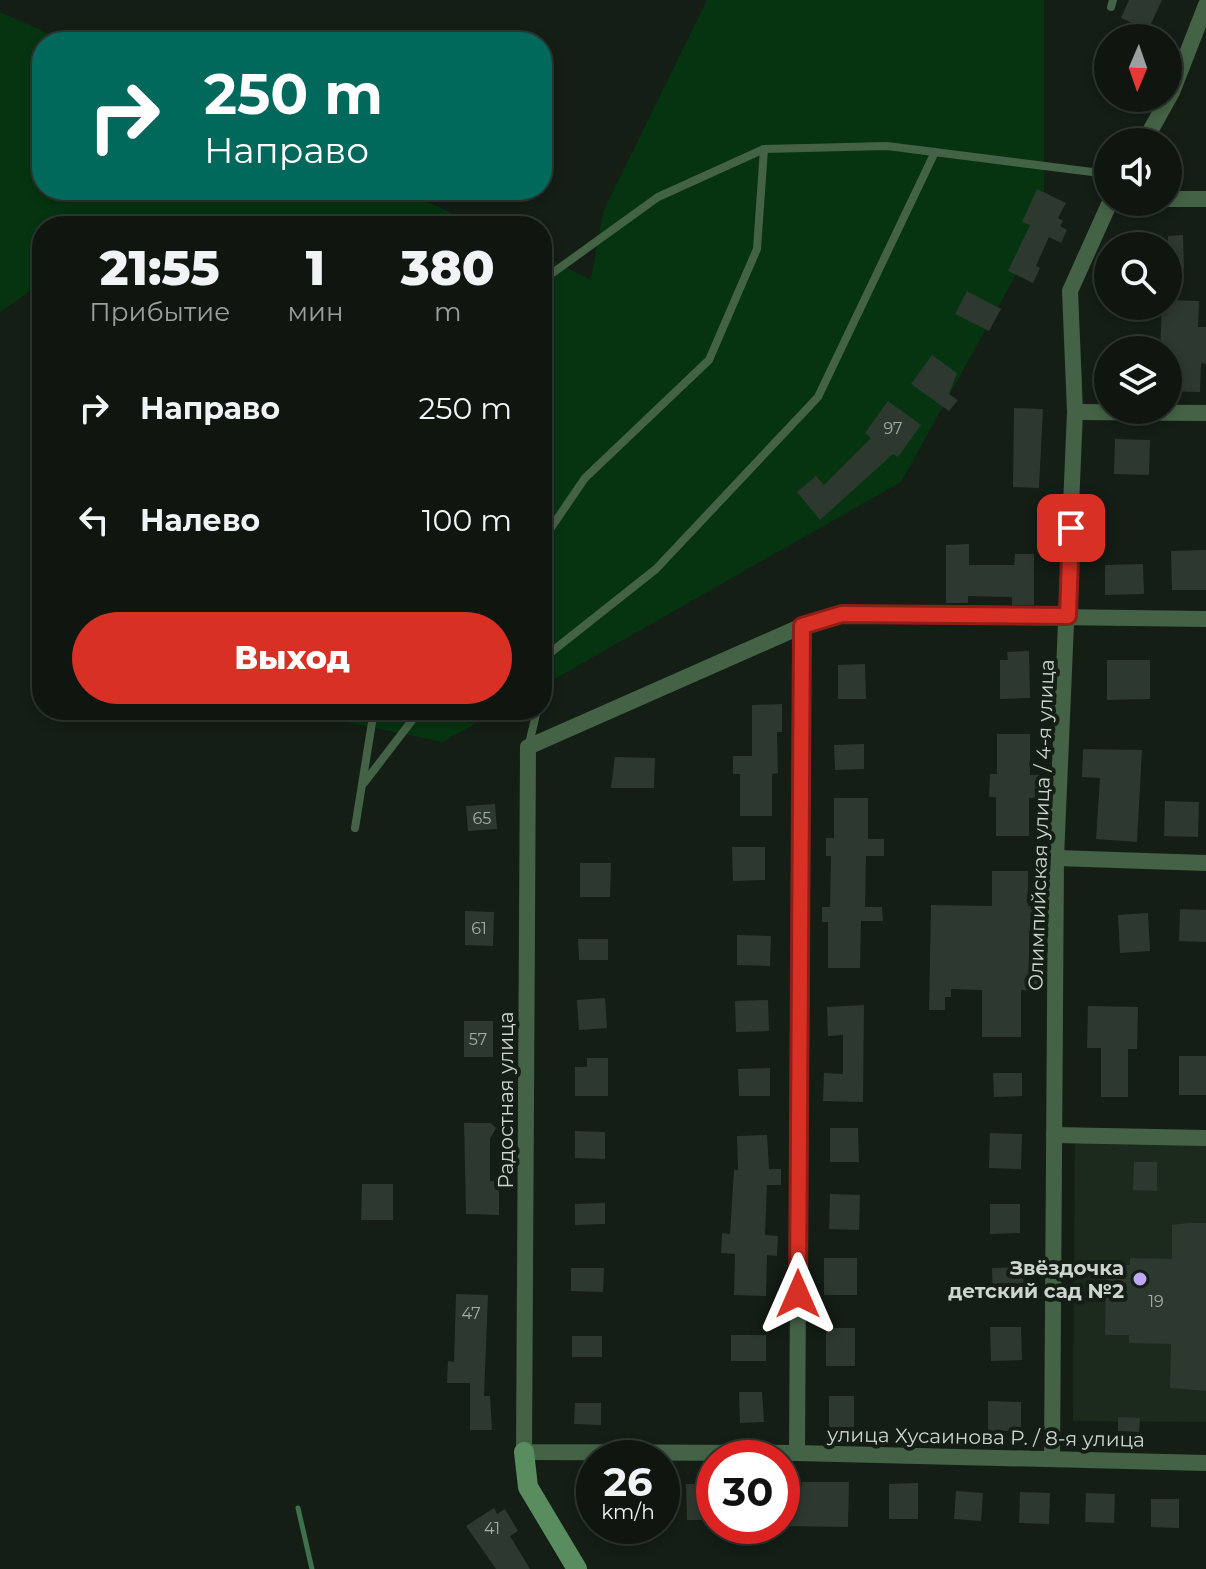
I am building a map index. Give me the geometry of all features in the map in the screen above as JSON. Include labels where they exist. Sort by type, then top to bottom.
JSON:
[{"type":"street","points":[[1152,128],[1172,92],[1205,6]]},
{"type":"street","points":[[1182,199],[1206,199]]},
{"type":"street","name":"Олимпийская улица / 4-я улица","points":[[1052,1459],[1056,858],[1075,412],[1070,291],[1104,216]]},
{"type":"street","points":[[1075,412],[1206,413]]},
{"type":"street","points":[[528,747],[802,626],[842,614],[1206,619]]},
{"type":"street","points":[[797,1440],[802,626]]},
{"type":"street","name":"Радостная улица","points":[[524,1452],[528,747]]},
{"type":"street","points":[[1056,858],[1206,863]]},
{"type":"street","points":[[1054,1135],[1206,1138]]},
{"type":"street","points":[[524,1452],[528,1487],[577,1569]]},
{"type":"street","name":"улица Хусаинова Р. / 8-я улица","points":[[524,1452],[696,1453]]},
{"type":"street","name":"улица Хусаинова Р. / 8-я улица","points":[[800,1453],[1206,1463]]},
{"type":"lane","points":[[552,273],[658,197],[764,149],[887,146],[1094,172]]},
{"type":"lane","points":[[552,526],[585,478],[709,360],[757,249],[764,149]]},
{"type":"lane","points":[[552,651],[656,569],[818,397],[935,152]]},
{"type":"lane","points":[[355,828],[372,720]]},
{"type":"lane","points":[[362,786],[412,720]]},
{"type":"lane","points":[[528,747],[535,720]]},
{"type":"shaded area","name":"Звёздочка детский сад №2","points":[[1075,1135],[1206,1137],[1206,1422],[1073,1421]]},
{"type":"green space","points":[[707,0],[1044,0],[1044,224],[901,482],[552,680],[552,260],[591,280],[603,212]]},
{"type":"green space","points":[[0,12],[45,32],[32,32],[32,200],[422,200],[458,216],[32,216],[32,290],[0,312]]},
{"type":"green space","points":[[336,720],[482,720],[443,742]]},
{"type":"building","points":[[1129,0],[1162,0],[1151,24],[1134,24],[1121,18]]},
{"type":"building","points":[[1037,189],[1066,203],[1058,218],[1063,221],[1060,226],[1067,230],[1061,243],[1049,237],[1036,266],[1040,268],[1033,283],[1008,271],[1030,225],[1022,222]]},
{"type":"building","points":[[1182,235],[1184,269],[1182,269]]},
{"type":"building","points":[[967,291],[1001,309],[989,331],[955,314]]},
{"type":"building","points":[[1182,300],[1199,301],[1198,327],[1206,327],[1206,364],[1201,363],[1200,392],[1182,391],[1182,336],[1161,336],[1161,320],[1182,320]]},
{"type":"building","points":[[932,355],[957,373],[949,394],[958,400],[949,411],[911,384]]},
{"type":"building","points":[[888,401],[921,425],[898,457],[893,454],[820,520],[797,492],[816,476],[824,485],[871,438],[865,433]]},
{"type":"building","points":[[1014,408],[1043,409],[1039,488],[1013,487]]},
{"type":"building","points":[[1115,439],[1150,440],[1149,475],[1114,474]]},
{"type":"building","points":[[969,544],[969,565],[1014,565],[1015,554],[1034,554],[1034,605],[1012,605],[1012,597],[968,596],[968,603],[946,603],[946,545]]},
{"type":"building","points":[[1206,550],[1206,590],[1172,590],[1171,551]]},
{"type":"building","points":[[1143,564],[1144,594],[1105,595],[1105,565]]},
{"type":"building","points":[[1029,651],[1030,698],[1000,699],[1000,660],[1008,660],[1007,652]]},
{"type":"building","points":[[1107,660],[1150,660],[1150,699],[1107,700]]},
{"type":"building","points":[[865,664],[866,699],[838,699],[838,665]]},
{"type":"building","points":[[782,704],[782,732],[777,732],[778,773],[772,774],[772,816],[740,816],[740,774],[733,774],[733,756],[752,756],[752,705]]},
{"type":"building","points":[[997,734],[1030,734],[1030,775],[1041,775],[1040,798],[1029,798],[1029,836],[996,836],[996,797],[989,797],[990,774],[997,774]]},
{"type":"building","points":[[864,744],[864,769],[835,770],[834,745]]},
{"type":"building","points":[[1083,749],[1142,750],[1137,842],[1096,839],[1100,778],[1082,777]]},
{"type":"building","points":[[615,757],[655,758],[654,788],[611,788]]},
{"type":"building","points":[[834,798],[868,798],[868,839],[884,839],[884,856],[866,856],[865,907],[882,907],[883,921],[861,921],[860,968],[828,968],[828,922],[822,922],[822,907],[830,907],[831,856],[826,856],[826,838],[834,838]]},
{"type":"building","points":[[1165,801],[1199,802],[1198,837],[1164,836]]},
{"type":"building","points":[[495,804],[497,829],[468,831],[466,806]]},
{"type":"building","points":[[732,847],[765,847],[765,880],[733,881]]},
{"type":"building","points":[[580,863],[611,863],[610,897],[580,897]]},
{"type":"building","points":[[992,871],[1028,871],[1028,906],[1040,906],[1040,931],[1029,931],[1029,977],[1039,977],[1039,991],[1021,990],[1021,1037],[982,1037],[982,990],[951,989],[951,997],[945,997],[945,1010],[929,1010],[931,905],[992,906]]},
{"type":"building","points":[[1180,909],[1206,910],[1206,942],[1179,941]]},
{"type":"building","points":[[465,911],[494,912],[493,946],[465,945]]},
{"type":"building","points":[[1148,913],[1150,951],[1120,953],[1118,915]]},
{"type":"building","points":[[737,935],[771,936],[770,966],[737,965]]},
{"type":"building","points":[[578,939],[608,939],[608,960],[579,960]]},
{"type":"building","points":[[605,998],[607,1028],[579,1030],[577,1000]]},
{"type":"building","points":[[768,1000],[769,1031],[736,1032],[735,1001]]},
{"type":"building","points":[[864,1005],[863,1102],[823,1101],[824,1073],[843,1074],[843,1035],[828,1036],[827,1007]]},
{"type":"building","points":[[1088,1006],[1138,1007],[1137,1049],[1128,1049],[1128,1097],[1101,1097],[1101,1048],[1087,1048]]},
{"type":"building","points":[[464,1021],[493,1021],[493,1057],[464,1057]]},
{"type":"building","points":[[1179,1056],[1206,1056],[1206,1095],[1179,1095]]},
{"type":"building","points":[[587,1058],[608,1058],[608,1096],[575,1096],[575,1067],[587,1067]]},
{"type":"building","points":[[770,1068],[770,1096],[739,1096],[738,1069]]},
{"type":"building","points":[[993,1073],[1022,1073],[1022,1096],[994,1097]]},
{"type":"building","points":[[464,1123],[491,1123],[496,1128],[490,1139],[490,1181],[499,1181],[499,1215],[466,1214]]},
{"type":"building","points":[[830,1128],[858,1128],[859,1162],[830,1162]]},
{"type":"building","points":[[575,1131],[605,1132],[605,1159],[575,1158]]},
{"type":"building","points":[[990,1133],[1022,1134],[1021,1169],[989,1168]]},
{"type":"building","points":[[767,1135],[769,1169],[781,1169],[781,1185],[767,1185],[765,1235],[778,1236],[777,1256],[767,1255],[766,1296],[734,1295],[735,1254],[721,1253],[722,1233],[730,1234],[734,1170],[738,1170],[737,1136]]},
{"type":"building","points":[[1134,1162],[1157,1162],[1157,1191],[1133,1190]]},
{"type":"building","points":[[362,1184],[393,1184],[393,1220],[361,1220]]},
{"type":"building","points":[[830,1194],[860,1195],[859,1230],[829,1229]]},
{"type":"building","points":[[605,1203],[605,1224],[575,1225],[575,1204]]},
{"type":"building","points":[[990,1204],[1020,1204],[1020,1233],[990,1234]]},
{"type":"building","points":[[1206,1223],[1206,1391],[1170,1388],[1171,1344],[1129,1343],[1129,1335],[1105,1335],[1106,1265],[1130,1265],[1130,1258],[1172,1259],[1172,1225]]},
{"type":"building","points":[[824,1258],[857,1258],[857,1295],[824,1295]]},
{"type":"building","points":[[1023,1267],[1024,1299],[993,1300],[992,1268]]},
{"type":"building","points":[[571,1268],[604,1268],[603,1292],[571,1291]]},
{"type":"building","points":[[456,1294],[488,1295],[484,1396],[490,1396],[492,1430],[470,1430],[470,1383],[447,1383],[448,1361],[454,1362]]},
{"type":"building","points":[[990,1327],[1021,1327],[1022,1360],[991,1361]]},
{"type":"building","points":[[826,1328],[855,1328],[855,1366],[826,1366]]},
{"type":"building","points":[[731,1335],[766,1335],[766,1361],[731,1361]]},
{"type":"building","points":[[572,1336],[602,1336],[602,1357],[572,1357]]},
{"type":"building","points":[[739,1392],[762,1392],[764,1422],[740,1423]]},
{"type":"building","points":[[829,1396],[854,1396],[854,1427],[829,1427]]},
{"type":"building","points":[[988,1401],[1021,1402],[1021,1431],[988,1431]]},
{"type":"building","points":[[575,1403],[601,1403],[601,1425],[574,1424]]},
{"type":"building","points":[[1118,1417],[1140,1418],[1139,1432],[1118,1431]]},
{"type":"building","points":[[802,1482],[849,1482],[848,1527],[800,1526]]},
{"type":"building","points":[[918,1483],[918,1519],[889,1519],[889,1484]]},
{"type":"building","points":[[686,1484],[696,1484],[696,1520],[687,1520]]},
{"type":"building","points":[[956,1491],[983,1493],[981,1521],[954,1519]]},
{"type":"building","points":[[1020,1492],[1050,1493],[1049,1524],[1019,1523]]},
{"type":"building","points":[[1086,1493],[1115,1494],[1114,1523],[1085,1522]]},
{"type":"building","points":[[1151,1499],[1179,1499],[1179,1528],[1151,1527]]},
{"type":"building","points":[[494,1508],[497,1514],[505,1509],[518,1531],[510,1536],[530,1569],[496,1569],[466,1526]]},
{"type":"waterway","points":[[298,1508],[312,1569]]},
{"type":"place","name":"Звёздочка детский сад №2","points":[[1140,1279]]},
{"type":"route","points":[[798,1294],[802,626],[842,614],[1068,616],[1071,528]]}]
